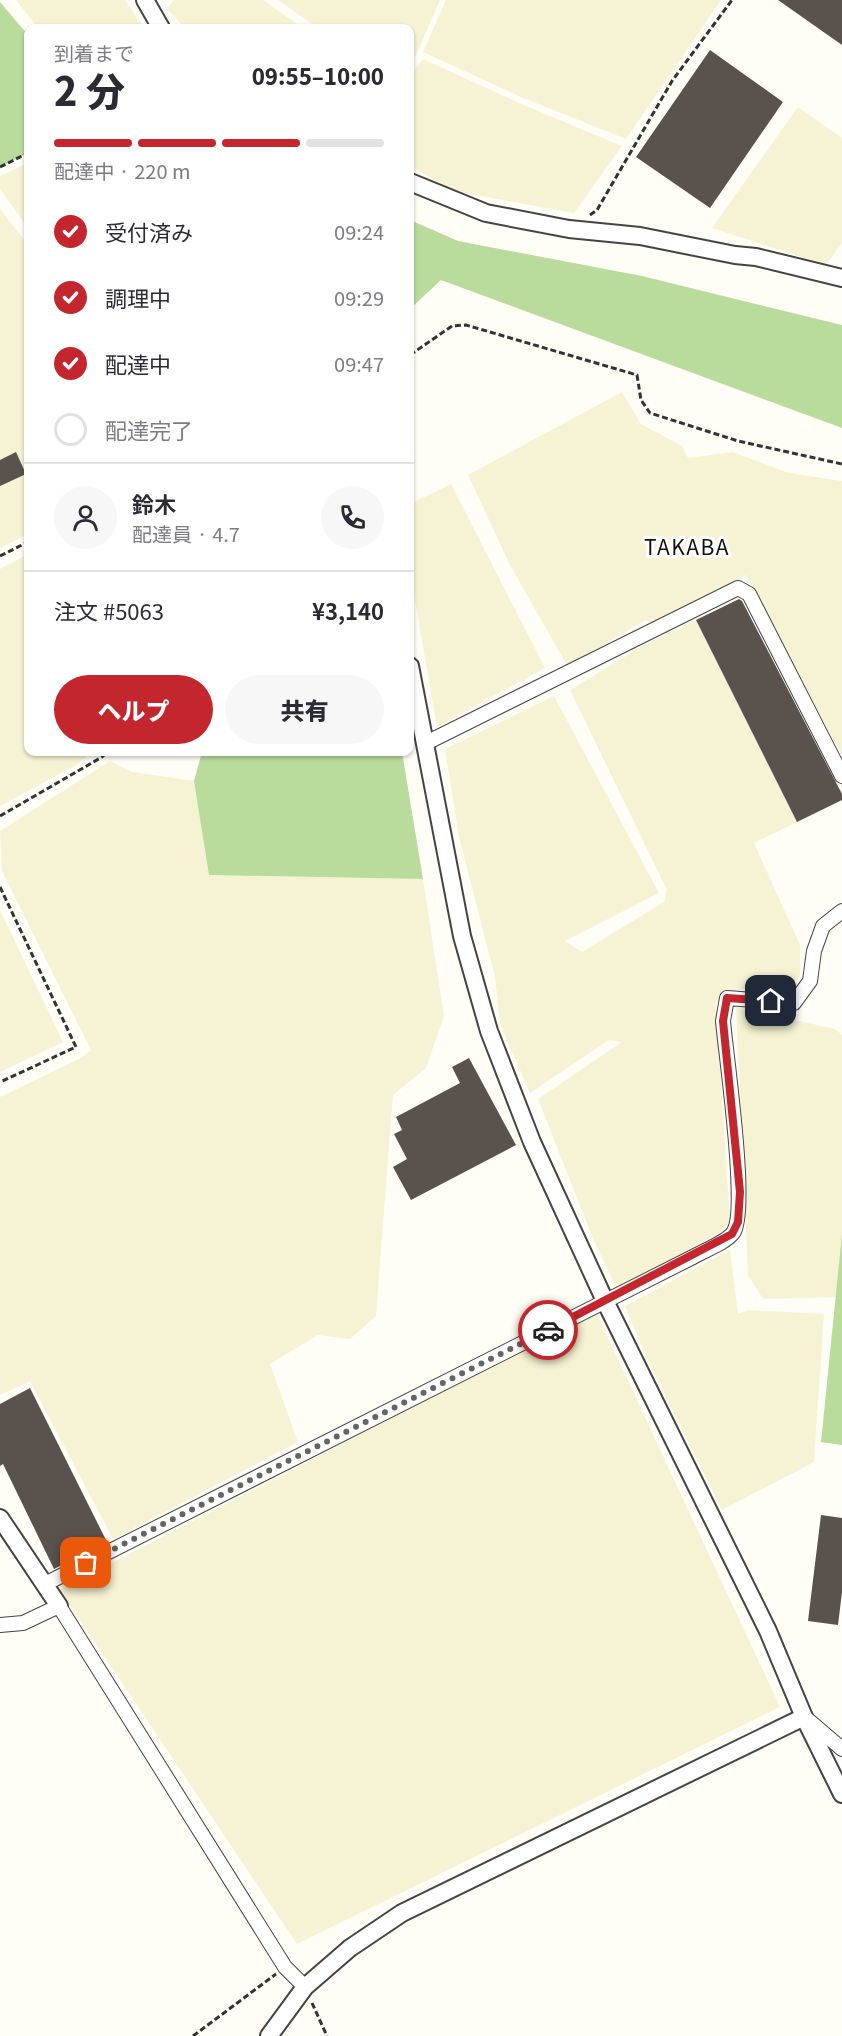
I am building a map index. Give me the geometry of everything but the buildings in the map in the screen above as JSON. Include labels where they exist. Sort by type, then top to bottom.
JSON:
[{"type":"street","points":[[145,0],[159,24]]},
{"type":"street","points":[[414,184],[486,213],[569,230],[640,236],[756,257],[842,278]]},
{"type":"street","points":[[426,743],[738,588],[749,594],[842,776]]},
{"type":"street","points":[[414,685],[459,925],[489,1031],[532,1142],[605,1301],[768,1631],[804,1717],[842,1794]]},
{"type":"street","points":[[45,1584],[605,1301],[732,1234],[738,1222],[740,1192],[723,1021],[727,998],[794,1003],[810,981],[814,951],[823,926],[842,911]]},
{"type":"street","points":[[0,1518],[59,1606],[285,1967],[305,1987]]},
{"type":"street","points":[[0,1625],[23,1623],[59,1606]]},
{"type":"street","points":[[804,1717],[842,1749]]},
{"type":"street","points":[[269,2036],[305,1987],[350,1948],[402,1913],[804,1717]]},
{"type":"path","points":[[569,230],[597,210],[672,81],[732,0]]},
{"type":"path","points":[[0,167],[24,155]]},
{"type":"path","points":[[414,352],[452,326],[466,325],[637,375],[641,400],[650,413],[738,441],[842,464]]},
{"type":"path","points":[[0,556],[24,544]]},
{"type":"path","points":[[0,816],[103,756]]},
{"type":"path","points":[[0,887],[76,1047],[0,1082]]},
{"type":"path","points":[[193,2036],[285,1967]]},
{"type":"path","points":[[305,1987],[327,2036]]},
{"type":"shaded area","points":[[16,0],[125,0],[141,24],[35,24]]},
{"type":"shaded area","points":[[174,0],[263,0],[297,24],[181,24],[167,9]]},
{"type":"shaded area","points":[[278,0],[440,0],[414,58],[414,24],[312,24]]},
{"type":"shaded area","points":[[446,0],[721,0],[626,139],[521,97],[423,52]]},
{"type":"shaded area","points":[[423,59],[526,106],[622,146],[574,213],[453,191],[414,168],[414,70]]},
{"type":"shaded area","points":[[798,107],[842,138],[842,243],[826,265],[712,228]]},
{"type":"shaded area","points":[[24,165],[24,222],[0,189],[0,176]]},
{"type":"shaded area","points":[[0,209],[24,240],[24,536],[0,548]]},
{"type":"shaded area","points":[[622,392],[641,424],[682,446],[688,458],[733,452],[789,473],[842,481],[842,756],[746,575],[653,623],[645,620],[568,667],[510,565],[468,475]]},
{"type":"shaded area","points":[[451,484],[545,668],[437,727],[414,594],[414,502]]},
{"type":"shaded area","points":[[24,556],[24,756],[87,756],[78,764],[0,806],[0,569]]},
{"type":"shaded area","points":[[696,620],[797,822],[754,843],[800,945],[800,977],[789,985],[751,984],[716,1003],[730,1222],[719,1232],[618,1291],[594,1241],[538,1099],[622,1042],[609,1040],[530,1093],[500,1024],[495,977],[459,837],[445,749],[554,696],[659,893],[565,941],[582,952],[664,902],[667,890],[570,690],[649,642]]},
{"type":"shaded area","points":[[110,761],[132,772],[194,781],[210,875],[423,879],[444,1016],[426,1068],[393,1095],[376,1316],[350,1339],[318,1335],[270,1364],[298,1442],[113,1539],[30,1381],[0,1395],[0,1097],[81,1058],[91,1050],[2,871],[0,831]]},
{"type":"shaded area","points":[[0,910],[63,1042],[0,1072]]},
{"type":"shaded area","points":[[736,1007],[835,1029],[842,1035],[842,1297],[763,1299],[748,1275]]},
{"type":"shaded area","points":[[730,1250],[738,1314],[748,1310],[824,1314],[814,1462],[722,1510],[647,1359],[625,1306]]},
{"type":"shaded area","points":[[596,1312],[780,1707],[297,1944],[60,1590]]},
{"type":"green space","points":[[0,2],[24,30],[24,155],[0,167]]},
{"type":"green space","points":[[414,222],[458,241],[642,276],[842,325],[842,428],[441,280],[414,305]]},
{"type":"green space","points":[[201,756],[403,756],[423,879],[209,875],[194,781]]},
{"type":"green space","points":[[842,1234],[842,1445],[821,1442]]},
{"type":"way so far","points":[[86,1563],[548,1330]]},
{"type":"district","name":"TAKABA","points":[[687,546]]},
{"type":"route","points":[[548,1330],[693,1257],[732,1234],[738,1222],[740,1192],[723,1021],[727,998],[771,1001]]}]
